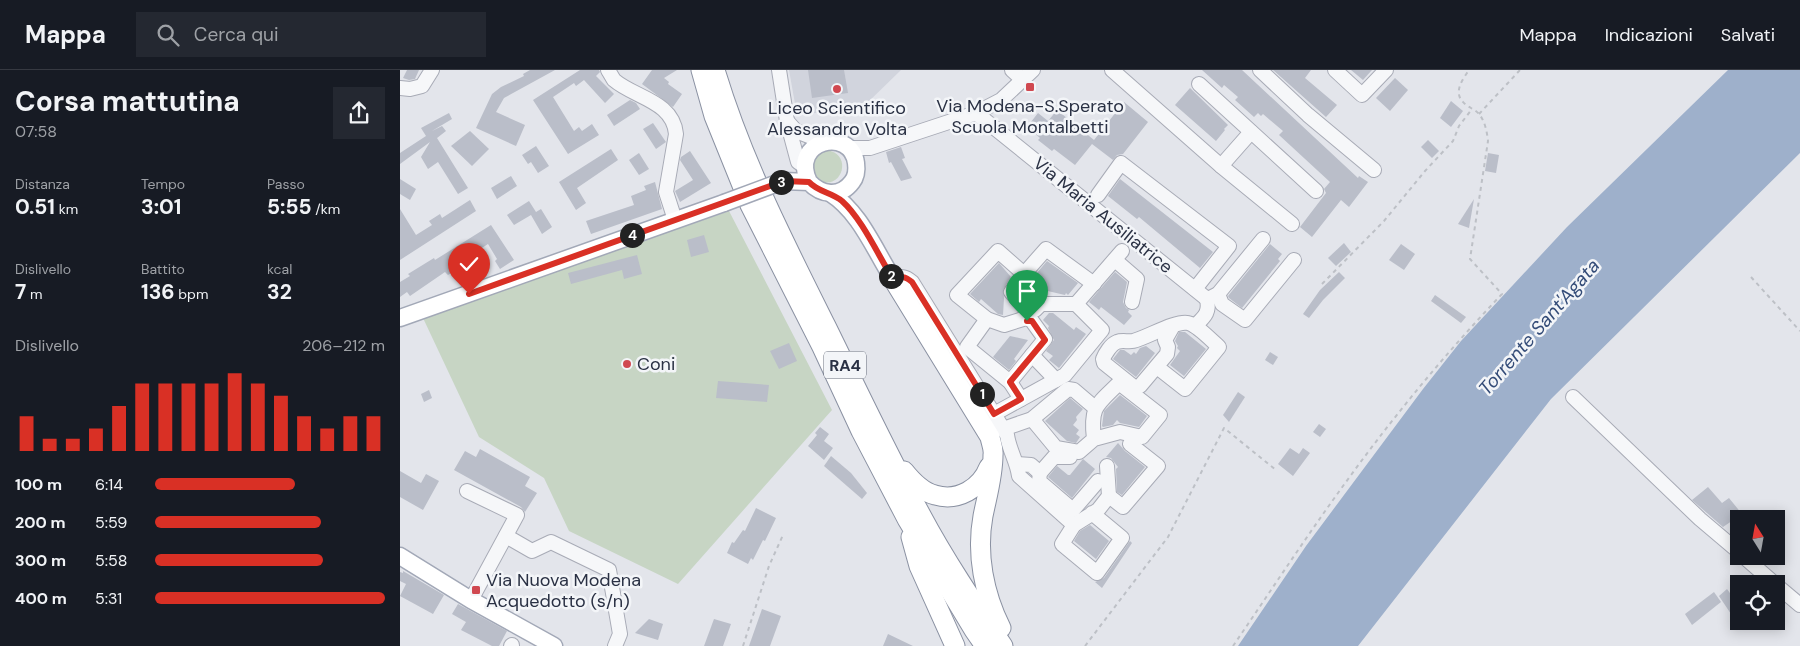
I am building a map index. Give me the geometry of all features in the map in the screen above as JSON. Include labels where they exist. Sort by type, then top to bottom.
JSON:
[{"type":"highway","name":"RA4","points":[[701,70],[714,116],[750,205],[822,347],[861,431],[907,519],[985,646]]},
{"type":"highway","name":"RA4","points":[[715,70],[729,116],[766,204],[890,456],[921,516],[952,569],[1004,646]]},
{"type":"highway","points":[[893,279],[982,421],[990,437],[994,454],[980,547],[984,579],[994,614],[1004,635],[1004,646]]},
{"type":"highway","points":[[890,456],[916,485],[934,495],[950,496],[968,493],[976,486],[986,476],[994,454]]},
{"type":"highway","points":[[907,519],[919,566],[955,646]]},
{"type":"main road","points":[[824,142],[841,143],[848,148],[852,153],[856,166],[854,178],[850,184],[838,192],[830,193],[814,188],[805,174],[804,166],[810,151],[816,145],[824,142]]},
{"type":"main road","points":[[400,318],[784,181],[804,166]]},
{"type":"main road","points":[[784,181],[809,182]]},
{"type":"main road","points":[[850,184],[850,197],[854,213]]},
{"type":"main road","points":[[830,193],[841,200],[854,213],[893,279]]},
{"type":"main road","points":[[400,556],[471,600],[554,646]]},
{"type":"street","points":[[400,88],[410,89],[422,86],[432,70]]},
{"type":"street","points":[[608,70],[614,80],[663,108],[675,124],[676,134],[666,192],[675,220]]},
{"type":"street","points":[[779,70],[787,121],[798,162],[804,166]]},
{"type":"street","points":[[848,148],[870,148],[976,113],[1001,100],[1028,75],[1012,70]]},
{"type":"street","points":[[1112,70],[1221,166],[1292,224]]},
{"type":"street","points":[[1260,70],[1308,116],[1374,170]]},
{"type":"street","points":[[1335,70],[1362,95],[1386,70]]},
{"type":"street","points":[[1199,84],[1316,191]]},
{"type":"street","name":"Via Maria Ausiliatrice","points":[[976,113],[1194,289],[1212,297],[1245,320],[1294,260]]},
{"type":"street","points":[[787,121],[796,132],[824,142]]},
{"type":"street","points":[[1221,166],[1251,132]]},
{"type":"street","points":[[856,166],[870,148]]},
{"type":"street","points":[[1098,195],[1121,163],[1228,246],[1194,289]]},
{"type":"street","points":[[1194,326],[1204,316],[1212,297],[1263,238]]},
{"type":"street","points":[[1010,382],[1045,340],[1011,292],[1024,274],[1046,249],[1094,284]]},
{"type":"street","points":[[994,414],[1065,375],[1102,330],[1076,304],[1040,304],[1029,315],[1004,325],[987,319],[957,296],[998,251],[1024,274]]},
{"type":"street","points":[[1076,304],[1118,256],[1137,279],[1132,302]]},
{"type":"street","points":[[893,279],[902,276],[912,282],[1007,435],[1019,476],[1074,525]]},
{"type":"street","points":[[987,319],[967,347],[1010,382],[1021,399]]},
{"type":"street","points":[[1157,367],[1185,389],[1219,347],[1194,326],[1188,323],[1180,323],[1172,326],[1132,342],[1117,342],[1113,344],[1103,359],[1104,362],[1134,386],[1140,386],[1167,354],[1166,340],[1172,326]]},
{"type":"street","points":[[1032,355],[1056,380]]},
{"type":"street","points":[[1032,419],[1056,448],[1079,452],[1094,439],[1120,432],[1142,437],[1160,415],[1118,383],[1094,407],[1092,422],[1094,439]]},
{"type":"street","points":[[1003,428],[1032,419],[1068,389],[1074,390],[1094,407]]},
{"type":"street","points":[[1573,397],[1700,519],[1730,544]]},
{"type":"street","points":[[1107,466],[1110,496],[1123,508],[1158,466],[1130,444]]},
{"type":"street","points":[[1083,457],[1054,457],[1040,473],[1040,481],[1073,510],[1098,481]]},
{"type":"street","points":[[1017,464],[1031,465],[1040,473]]},
{"type":"street","points":[[466,491],[517,515],[471,600]]},
{"type":"street","points":[[1092,514],[1122,538],[1097,573],[1062,544],[1074,525],[1098,510],[1110,496]]},
{"type":"street","points":[[506,536],[532,551],[551,542],[609,570],[620,634],[615,646]]},
{"type":"street","points":[[1754,565],[1765,575]]},
{"type":"street","points":[[1785,592],[1800,605]]},
{"type":"path","points":[[1233,646],[1338,492],[1384,431],[1456,342],[1502,294],[1470,259],[1488,141],[1479,114],[1461,101],[1460,85],[1469,70]]},
{"type":"path","points":[[1479,114],[1520,70]]},
{"type":"path","points":[[1322,284],[1384,221],[1425,171],[1453,141],[1459,126],[1472,109]]},
{"type":"path","points":[[1752,277],[1800,331]]},
{"type":"path","points":[[1085,646],[1168,537],[1224,428],[1276,470]]},
{"type":"path","points":[[743,646],[769,566],[782,535]]},
{"type":"shaded area","name":"Liceo Scientifico Alessandro Volta","points":[[789,70],[901,70],[862,108],[797,115]]},
{"type":"green space","points":[[826,150],[835,153],[840,158],[842,165],[838,178],[832,182],[816,179],[811,161],[813,157]]},
{"type":"green space","name":"Coni","points":[[729,211],[832,410],[678,584],[569,531],[544,478],[479,437],[423,318]]},
{"type":"water","name":"Torrente Sant'Agata","points":[[1728,70],[1800,70],[1800,153],[1551,399],[1358,646],[1238,646],[1306,546],[1461,341],[1567,227]]},
{"type":"building","points":[[407,70],[419,70],[415,79],[403,78]]},
{"type":"building","points":[[530,70],[555,70],[504,98],[496,112],[525,125],[516,146],[476,128],[492,94],[501,87],[524,76],[523,74]]},
{"type":"building","points":[[580,70],[599,70],[600,72],[596,76],[614,94],[605,103],[584,80],[576,86],[574,83],[553,97],[574,131],[579,127],[582,131],[592,124],[599,135],[568,154],[533,100]]},
{"type":"building","points":[[652,70],[677,70],[664,78],[669,82],[668,84],[682,94],[673,107],[642,84]]},
{"type":"building","points":[[808,70],[844,70],[848,93],[812,98]]},
{"type":"building","points":[[1202,70],[1242,70],[1358,178],[1359,176],[1368,182],[1349,207],[1341,200],[1312,237],[1300,227],[1326,193],[1324,189],[1330,182],[1279,135],[1283,131],[1263,114],[1261,116],[1258,113],[1254,117],[1235,100],[1238,97],[1224,85],[1222,88]]},
{"type":"building","points":[[1273,70],[1311,70],[1305,78],[1337,105],[1326,117]]},
{"type":"building","points":[[1351,70],[1372,70],[1363,80]]},
{"type":"building","points":[[1395,78],[1408,90],[1390,111],[1376,98]]},
{"type":"building","points":[[1190,88],[1228,125],[1216,141],[1175,105]]},
{"type":"building","points":[[630,100],[636,103],[640,109],[614,126],[607,115]]},
{"type":"building","points":[[1451,101],[1463,111],[1451,127],[1440,118]]},
{"type":"building","points":[[1124,102],[1148,122],[1123,154],[1117,155],[1113,160],[1092,144],[1075,165],[1054,149],[1052,151],[1038,140],[1040,138],[1027,127],[1038,113],[1048,121],[1057,110],[1094,140]]},
{"type":"building","points":[[449,113],[452,119],[432,131],[442,126],[446,131],[437,138],[468,188],[458,194],[438,162],[428,169],[421,157],[430,142],[400,164],[400,153],[426,136],[421,128]]},
{"type":"building","points":[[653,123],[666,142],[656,149],[643,129]]},
{"type":"building","points":[[470,131],[489,149],[472,166],[451,146]]},
{"type":"building","points":[[1428,140],[1439,151],[1432,158],[1421,147]]},
{"type":"building","points":[[536,146],[549,166],[538,173],[531,162],[528,164],[522,155]]},
{"type":"building","points":[[901,147],[905,158],[902,159],[912,178],[901,181],[891,162],[889,163],[886,152]]},
{"type":"building","points":[[611,149],[618,160],[577,188],[586,203],[576,210],[559,182]]},
{"type":"building","points":[[690,151],[711,183],[680,202],[675,191],[693,180],[680,160],[681,157]]},
{"type":"building","points":[[639,153],[649,169],[639,175],[629,160]]},
{"type":"building","points":[[1488,153],[1499,155],[1496,173],[1485,171]]},
{"type":"building","points":[[511,176],[517,186],[497,199],[491,188]]},
{"type":"building","points":[[400,179],[416,189],[410,200],[400,194]]},
{"type":"building","points":[[1120,179],[1213,252],[1200,268],[1139,217],[1137,219],[1108,196]]},
{"type":"building","points":[[655,182],[662,209],[591,234],[586,221],[634,205],[631,196],[646,190],[644,186]]},
{"type":"building","points":[[1474,199],[1469,228],[1458,224]]},
{"type":"building","points":[[470,200],[476,211],[400,260],[400,209],[416,235],[432,225],[429,221],[440,214],[442,218]]},
{"type":"building","points":[[529,201],[536,212],[541,209],[552,227],[542,234],[531,215],[514,225],[507,215]]},
{"type":"building","points":[[491,225],[514,260],[500,269],[495,261],[497,259],[488,244],[454,266],[456,270],[448,275],[445,272],[410,296],[407,292],[400,297],[400,282],[410,276],[408,274],[434,258],[435,260]]},
{"type":"building","points":[[704,235],[709,252],[691,257],[687,240]]},
{"type":"building","points":[[1344,243],[1351,252],[1336,266],[1328,258]]},
{"type":"building","points":[[1270,244],[1282,254],[1278,259],[1280,261],[1242,308],[1228,296]]},
{"type":"building","points":[[1401,244],[1415,254],[1404,270],[1389,260]]},
{"type":"building","points":[[637,255],[642,274],[624,279],[622,270],[571,284],[568,273]]},
{"type":"building","points":[[1047,261],[1078,283],[1068,295],[1066,293],[1065,295],[1026,286]]},
{"type":"building","points":[[999,263],[1011,277],[1003,290],[1003,315],[998,314],[981,299],[979,302],[970,294]]},
{"type":"building","points":[[1115,272],[1127,282],[1123,302],[1132,316],[1124,325],[1101,307],[1099,310],[1089,302]]},
{"type":"building","points":[[1339,272],[1345,278],[1323,300],[1309,318],[1303,314],[1320,290]]},
{"type":"building","points":[[1435,295],[1466,317],[1461,323],[1431,301]]},
{"type":"building","points":[[1049,313],[1053,313],[1074,330],[1076,327],[1086,334],[1059,368],[1049,360],[1053,356],[1046,351],[1054,340],[1048,328],[1049,326],[1043,320]]},
{"type":"building","points":[[1179,332],[1185,332],[1206,349],[1184,376],[1170,365],[1180,351],[1175,341]]},
{"type":"building","points":[[1010,336],[1028,340],[1014,359],[1016,361],[1009,370],[993,357]]},
{"type":"building","points":[[789,343],[797,361],[779,369],[770,351]]},
{"type":"building","points":[[1146,346],[1155,353],[1136,377],[1113,359],[1120,350],[1124,350],[1131,355],[1134,352],[1136,354],[1140,348]]},
{"type":"building","points":[[1270,352],[1278,357],[1273,365],[1265,360]]},
{"type":"building","points":[[718,381],[769,385],[767,402],[716,398]]},
{"type":"building","points":[[429,390],[432,398],[424,402],[421,394]]},
{"type":"building","points":[[1238,392],[1245,397],[1229,422],[1223,415]]},
{"type":"building","points":[[1120,395],[1147,416],[1139,427],[1120,423],[1117,420],[1113,425],[1102,426],[1104,411]]},
{"type":"building","points":[[1070,398],[1083,409],[1076,417],[1077,420],[1073,425],[1079,430],[1076,434],[1080,437],[1076,443],[1067,441],[1045,421]]},
{"type":"building","points":[[1319,424],[1326,429],[1320,437],[1313,432]]},
{"type":"building","points":[[820,427],[829,434],[824,441],[833,448],[824,460],[808,446],[817,435],[815,433]]},
{"type":"building","points":[[1118,443],[1145,467],[1122,495],[1117,492],[1116,469],[1118,467],[1111,458],[1106,457]]},
{"type":"building","points":[[1290,448],[1299,454],[1303,448],[1310,453],[1293,476],[1278,464]]},
{"type":"building","points":[[480,449],[530,477],[525,486],[537,493],[525,512],[521,507],[454,470],[465,451],[476,457]]},
{"type":"building","points":[[831,456],[851,473],[867,493],[862,499],[824,466]]},
{"type":"building","points":[[1083,459],[1095,469],[1072,498],[1048,477],[1057,466],[1070,475]]},
{"type":"building","points":[[400,471],[421,483],[426,474],[439,481],[423,510],[400,497]]},
{"type":"building","points":[[1708,487],[1722,503],[1729,498],[1739,510],[1730,510],[1730,522],[1723,527],[1692,500]]},
{"type":"building","points":[[756,508],[776,518],[765,541],[763,540],[753,560],[751,558],[748,564],[727,553],[732,542],[734,543],[743,530],[745,531]]},
{"type":"building","points":[[1090,525],[1109,541],[1096,559],[1074,541],[1080,531]]},
{"type":"building","points":[[1130,541],[1132,543],[1102,588],[1095,582],[1104,578]]},
{"type":"building","points":[[403,571],[444,595],[433,614],[400,596],[406,584],[400,581],[400,572],[403,573]]},
{"type":"building","points":[[1727,589],[1730,593],[1730,612],[1719,596]]},
{"type":"building","points":[[1714,592],[1721,602],[1692,625],[1685,614]]},
{"type":"building","points":[[458,604],[507,631],[499,646],[492,646],[461,630],[466,622],[452,614]]},
{"type":"building","points":[[762,609],[781,616],[770,646],[749,646]]},
{"type":"building","points":[[649,619],[663,624],[658,640],[635,633]]},
{"type":"building","points":[[714,619],[731,624],[723,646],[704,646]]},
{"type":"building","points":[[888,634],[913,646],[883,646]]},
{"type":"place","name":"Via Modena-S.Sperato Scuola Montalbetti","points":[[1030,87]]},
{"type":"place","name":"Liceo Scientifico Alessandro Volta","points":[[837,89]]},
{"type":"place","name":"Coni","points":[[627,364]]},
{"type":"place","name":"Via Nuova Modena Acquedotto (s/n)","points":[[476,590]]},
{"type":"route","points":[[469,294],[784,181],[809,182],[814,188],[830,193],[841,200],[854,213],[893,279],[902,276],[912,282],[994,414],[1021,399],[1010,382],[1045,340],[1032,321],[1027,321]]}]
